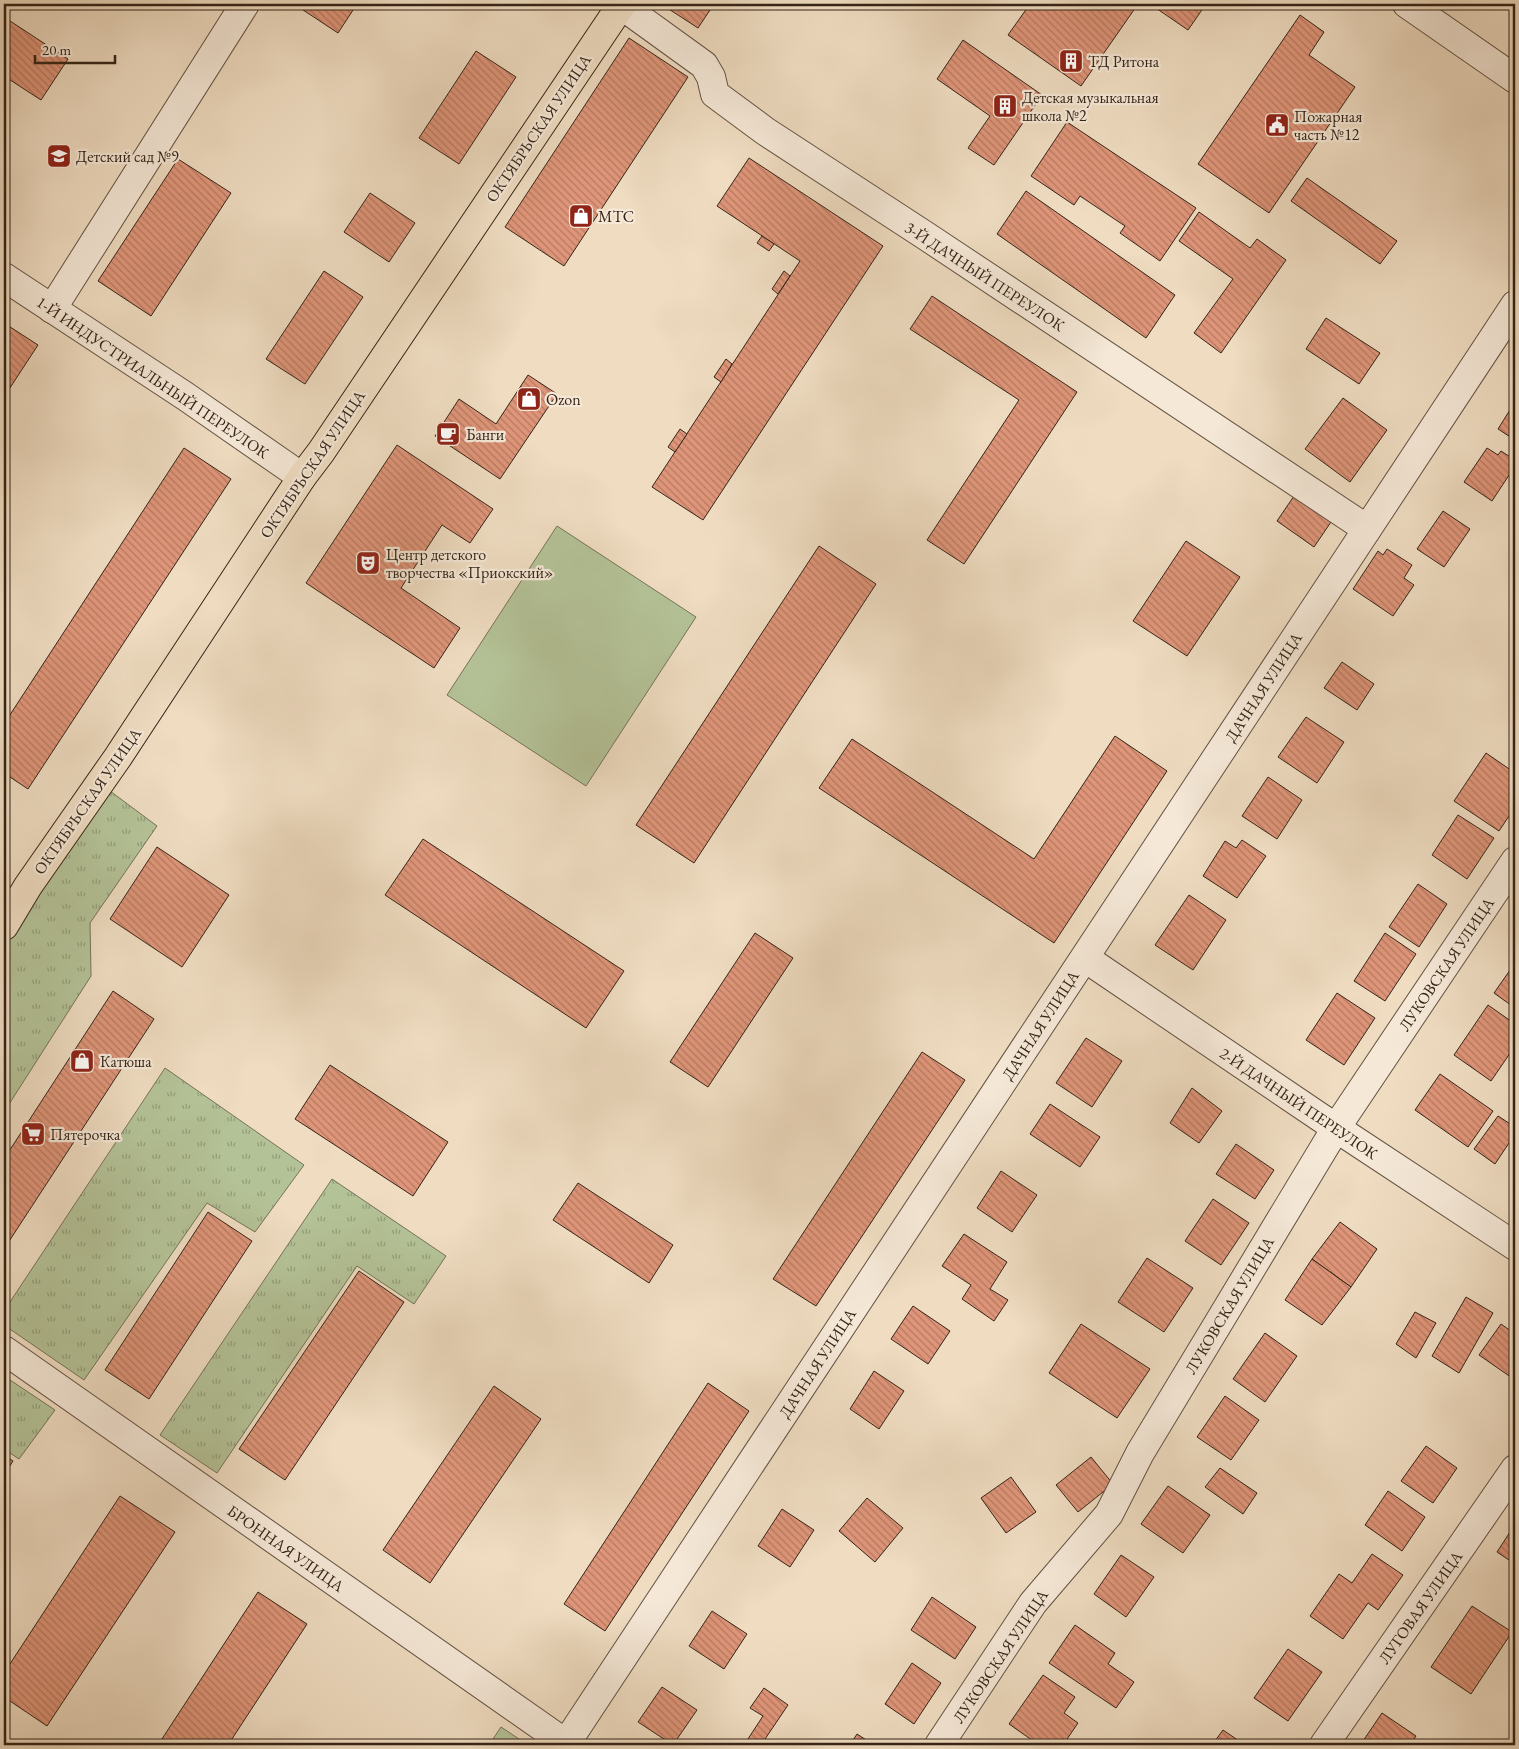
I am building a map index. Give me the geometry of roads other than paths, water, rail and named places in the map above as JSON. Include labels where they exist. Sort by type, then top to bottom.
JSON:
[{"type":"main road","name":"ОКТЯБРЬСКАЯ УЛИЦА","points":[[4,926],[28,886],[118,757],[302,477],[321,452],[622,4]]},
{"type":"street","points":[[52,309],[245,4]]},
{"type":"street","name":"3-Й ДАЧНЫЙ ПЕРЕУЛОК","points":[[622,4],[704,65],[711,76],[715,94],[765,131],[1367,530]]},
{"type":"street","points":[[1406,4],[1515,79]]},
{"type":"street","name":"1-Й ИНДУСТРИАЛЬНЫЙ ПЕРЕУЛОК","points":[[4,277],[185,396],[302,477]]},
{"type":"street","name":"ДАЧНАЯ УЛИЦА","points":[[566,1745],[1515,305]]},
{"type":"street","name":"ЛУКОВСКАЯ УЛИЦА","points":[[939,1745],[1033,1603],[1109,1514],[1140,1453],[1336,1128],[1515,861]]},
{"type":"street","name":"2-Й ДАЧНЫЙ ПЕРЕУЛОК","points":[[1085,958],[1336,1128],[1515,1246]]},
{"type":"street","name":"БРОННАЯ УЛИЦА","points":[[4,1350],[566,1745]]},
{"type":"street","name":"ЛУГОВАЯ УЛИЦА","points":[[1324,1745],[1515,1469]]},
{"type":"place","name":"ТД Ритона","points":[[1071,61]]},
{"type":"place","name":"Детская музыкальная школа №2","points":[[1005,106]]},
{"type":"place","name":"Пожарная часть №12","points":[[1277,125]]},
{"type":"place","name":"Детский сад №9","points":[[59,156]]},
{"type":"place","name":"МТС","points":[[581,216]]},
{"type":"place","name":"Ozon","points":[[529,399]]},
{"type":"place","name":"Банги","points":[[448,434]]},
{"type":"place","name":"Центр детского творчества «Приокский»","points":[[368,563]]},
{"type":"place","name":"Катюша","points":[[82,1061]]},
{"type":"place","name":"Пятерочка","points":[[33,1134]]}]
